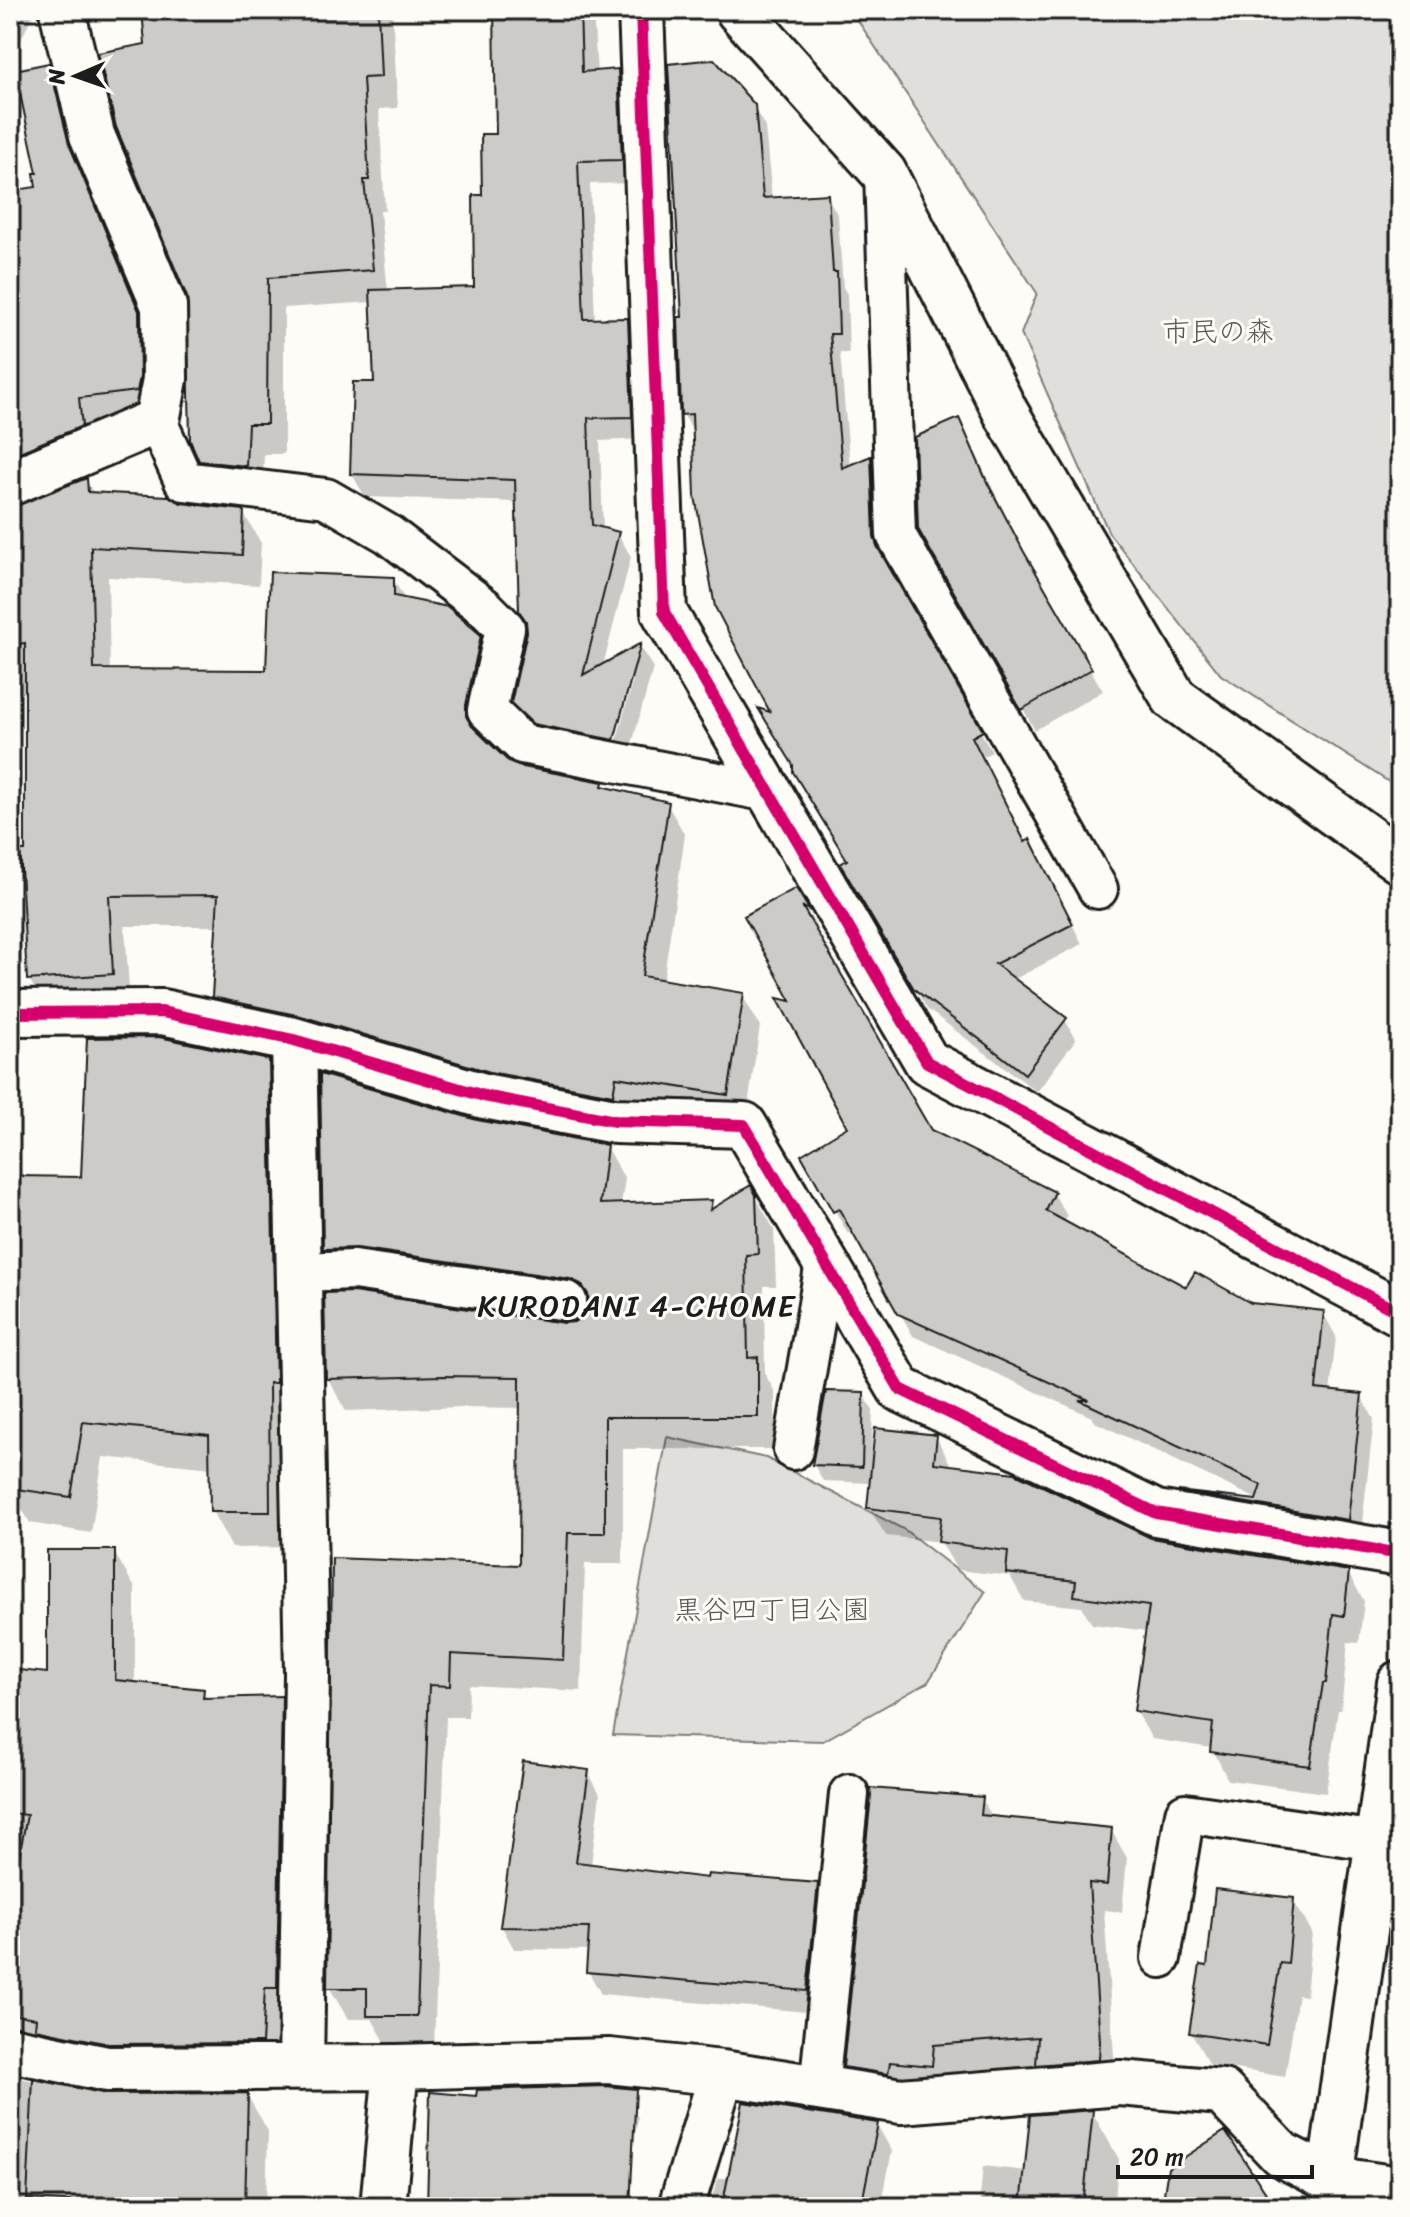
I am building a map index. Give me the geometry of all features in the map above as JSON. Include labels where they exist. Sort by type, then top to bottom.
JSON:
[{"type":"street","points":[[10,483],[157,421],[165,379],[164,306],[92,135],[62,10]]},
{"type":"street","points":[[641,10],[664,612],[927,1062],[1400,1313]]},
{"type":"street","points":[[738,10],[884,173],[1006,413],[1174,698],[1400,861]]},
{"type":"street","points":[[10,1013],[162,1012],[294,1040],[484,1096],[615,1121],[744,1125],[900,1389],[1156,1513],[1400,1554]]},
{"type":"street","points":[[294,1040],[307,1673],[301,2068]]},
{"type":"street","points":[[1330,2179],[1400,1683]]},
{"type":"street","points":[[10,2049],[107,2069],[396,2067],[609,2061],[722,2073],[901,2101],[1120,2083],[1222,2092],[1281,2154],[1330,2179],[1400,2189]]},
{"type":"street","points":[[383,2207],[396,2067]]},
{"type":"street","points":[[681,2207],[722,2073]]},
{"type":"lane","points":[[884,173],[896,535],[1098,889]]},
{"type":"lane","points":[[157,421],[184,481],[326,498],[388,534],[485,608],[505,628],[487,710],[522,744],[769,792]]},
{"type":"lane","points":[[793,1450],[825,1263]]},
{"type":"lane","points":[[299,1272],[354,1270],[567,1301]]},
{"type":"lane","points":[[819,2088],[849,1794]]},
{"type":"lane","points":[[1161,1958],[1185,1813],[1377,1841]]},
{"type":"green space","name":"市民の森","points":[[851,10],[1400,10],[1400,789],[1221,675],[1109,533],[1021,334],[1037,293]]},
{"type":"green space","name":"黒谷四丁目公園","points":[[667,1437],[766,1458],[905,1530],[985,1592],[928,1682],[823,1741],[613,1735]]},
{"type":"building","points":[[142,10],[378,10],[381,77],[363,78],[369,180],[364,180],[373,270],[268,278],[267,424],[248,424],[246,466],[199,461],[190,440],[187,297],[116,127],[98,53],[145,44]]},
{"type":"building","points":[[494,10],[580,10],[582,72],[618,69],[622,160],[578,161],[584,319],[628,318],[632,417],[588,418],[592,525],[619,532],[583,675],[641,643],[614,740],[533,724],[511,703],[527,632],[526,621],[519,611],[515,480],[350,474],[353,382],[374,382],[370,290],[474,287],[473,195],[482,195],[481,134],[496,134]]},
{"type":"building","points":[[714,59],[755,105],[763,198],[828,194],[833,272],[837,272],[839,334],[830,334],[842,468],[871,456],[877,546],[983,731],[972,737],[1025,842],[1030,839],[1073,924],[995,964],[1067,1018],[1025,1074],[914,989],[840,864],[847,860],[758,708],[770,712],[715,607],[695,496],[692,414],[681,415],[678,317],[682,317],[668,64]]},
{"type":"building","points":[[49,63],[69,144],[139,311],[140,377],[137,391],[79,398],[82,426],[10,456],[10,191],[36,187],[34,173],[37,173],[15,70]]},
{"type":"building","points":[[959,418],[987,482],[1024,552],[1092,669],[1021,710],[918,529],[915,437]]},
{"type":"building","points":[[87,478],[88,492],[169,496],[181,503],[244,510],[242,555],[91,547],[94,669],[266,670],[270,572],[394,577],[394,596],[448,607],[481,635],[466,716],[472,726],[507,760],[518,766],[603,782],[602,786],[669,802],[642,976],[744,993],[728,1095],[616,1077],[613,1095],[490,1072],[301,1016],[212,997],[218,895],[109,896],[113,974],[27,980],[20,851],[25,851],[25,643],[18,644],[16,605],[10,605],[11,507]]},
{"type":"building","points":[[796,888],[810,911],[802,906],[931,1130],[1055,1192],[1046,1211],[1186,1287],[1195,1272],[1251,1303],[1324,1311],[1316,1389],[1362,1394],[1348,1520],[1178,1491],[1256,1500],[1261,1485],[1079,1400],[1089,1400],[898,1314],[839,1209],[833,1212],[801,1155],[847,1127],[777,998],[791,1001],[744,916]]},
{"type":"building","points":[[159,1037],[269,1060],[276,1383],[269,1383],[270,1512],[210,1512],[209,1435],[83,1422],[71,1497],[10,1488],[10,1271],[18,1272],[19,1176],[81,1177],[87,1038]]},
{"type":"building","points":[[320,1074],[477,1120],[607,1145],[600,1204],[712,1200],[710,1210],[751,1185],[756,1195],[758,1254],[746,1255],[748,1358],[758,1357],[758,1417],[605,1417],[605,1533],[568,1533],[563,1660],[451,1654],[450,1686],[429,1685],[417,2016],[367,2016],[367,1988],[327,1988],[332,1558],[519,1565],[520,1377],[326,1379],[324,1293],[353,1292],[564,1323],[574,1322],[584,1315],[589,1303],[588,1294],[581,1284],[570,1279],[357,1248],[323,1249]]},
{"type":"building","points":[[826,1391],[864,1392],[862,1467],[812,1465]]},
{"type":"building","points":[[875,1428],[937,1435],[934,1463],[1015,1473],[1151,1538],[1349,1571],[1344,1616],[1333,1614],[1326,1683],[1323,1683],[1310,1766],[1210,1752],[1213,1723],[1134,1711],[1149,1606],[1074,1596],[1076,1581],[1006,1573],[1008,1551],[938,1542],[941,1517],[867,1508]]},
{"type":"building","points":[[47,1550],[115,1550],[115,1680],[204,1689],[203,1698],[282,1696],[277,1988],[265,1988],[262,2043],[109,2044],[35,2029],[36,2018],[10,2014],[10,1905],[27,1815],[10,1813],[10,1669],[47,1673]]},
{"type":"building","points":[[523,1761],[589,1770],[576,1862],[707,1878],[708,1874],[818,1883],[807,1991],[586,1972],[589,1928],[500,1927]]},
{"type":"building","points":[[870,1788],[983,1797],[981,1815],[1112,1828],[1107,1885],[1089,1883],[1099,2060],[1036,2065],[1038,2037],[934,2045],[932,2066],[890,2062],[888,2074],[843,2067]]},
{"type":"building","points":[[1215,1889],[1294,1898],[1288,1964],[1280,1963],[1267,2045],[1189,2033],[1200,1965],[1207,1966]]},
{"type":"building","points":[[33,2079],[107,2094],[248,2093],[245,2207],[27,2199]]},
{"type":"building","points":[[605,2086],[636,2089],[630,2207],[427,2207],[430,2092],[476,2096],[477,2090]]},
{"type":"building","points":[[743,2102],[878,2123],[861,2207],[722,2207]]},
{"type":"building","points":[[1093,2110],[1083,2207],[1021,2207],[1030,2115]]},
{"type":"building","points":[[1225,2131],[1275,2207],[1162,2207],[1168,2168]]},
{"type":"cycle path","points":[[641,10],[664,612],[927,1062],[1400,1313]]},
{"type":"cycle path","points":[[10,1013],[162,1012],[294,1040],[484,1096],[615,1121],[744,1125],[900,1389],[1156,1513],[1400,1554]]},
{"type":"district","name":"KURODANI 4-CHOME","points":[[637,1306]]}]
